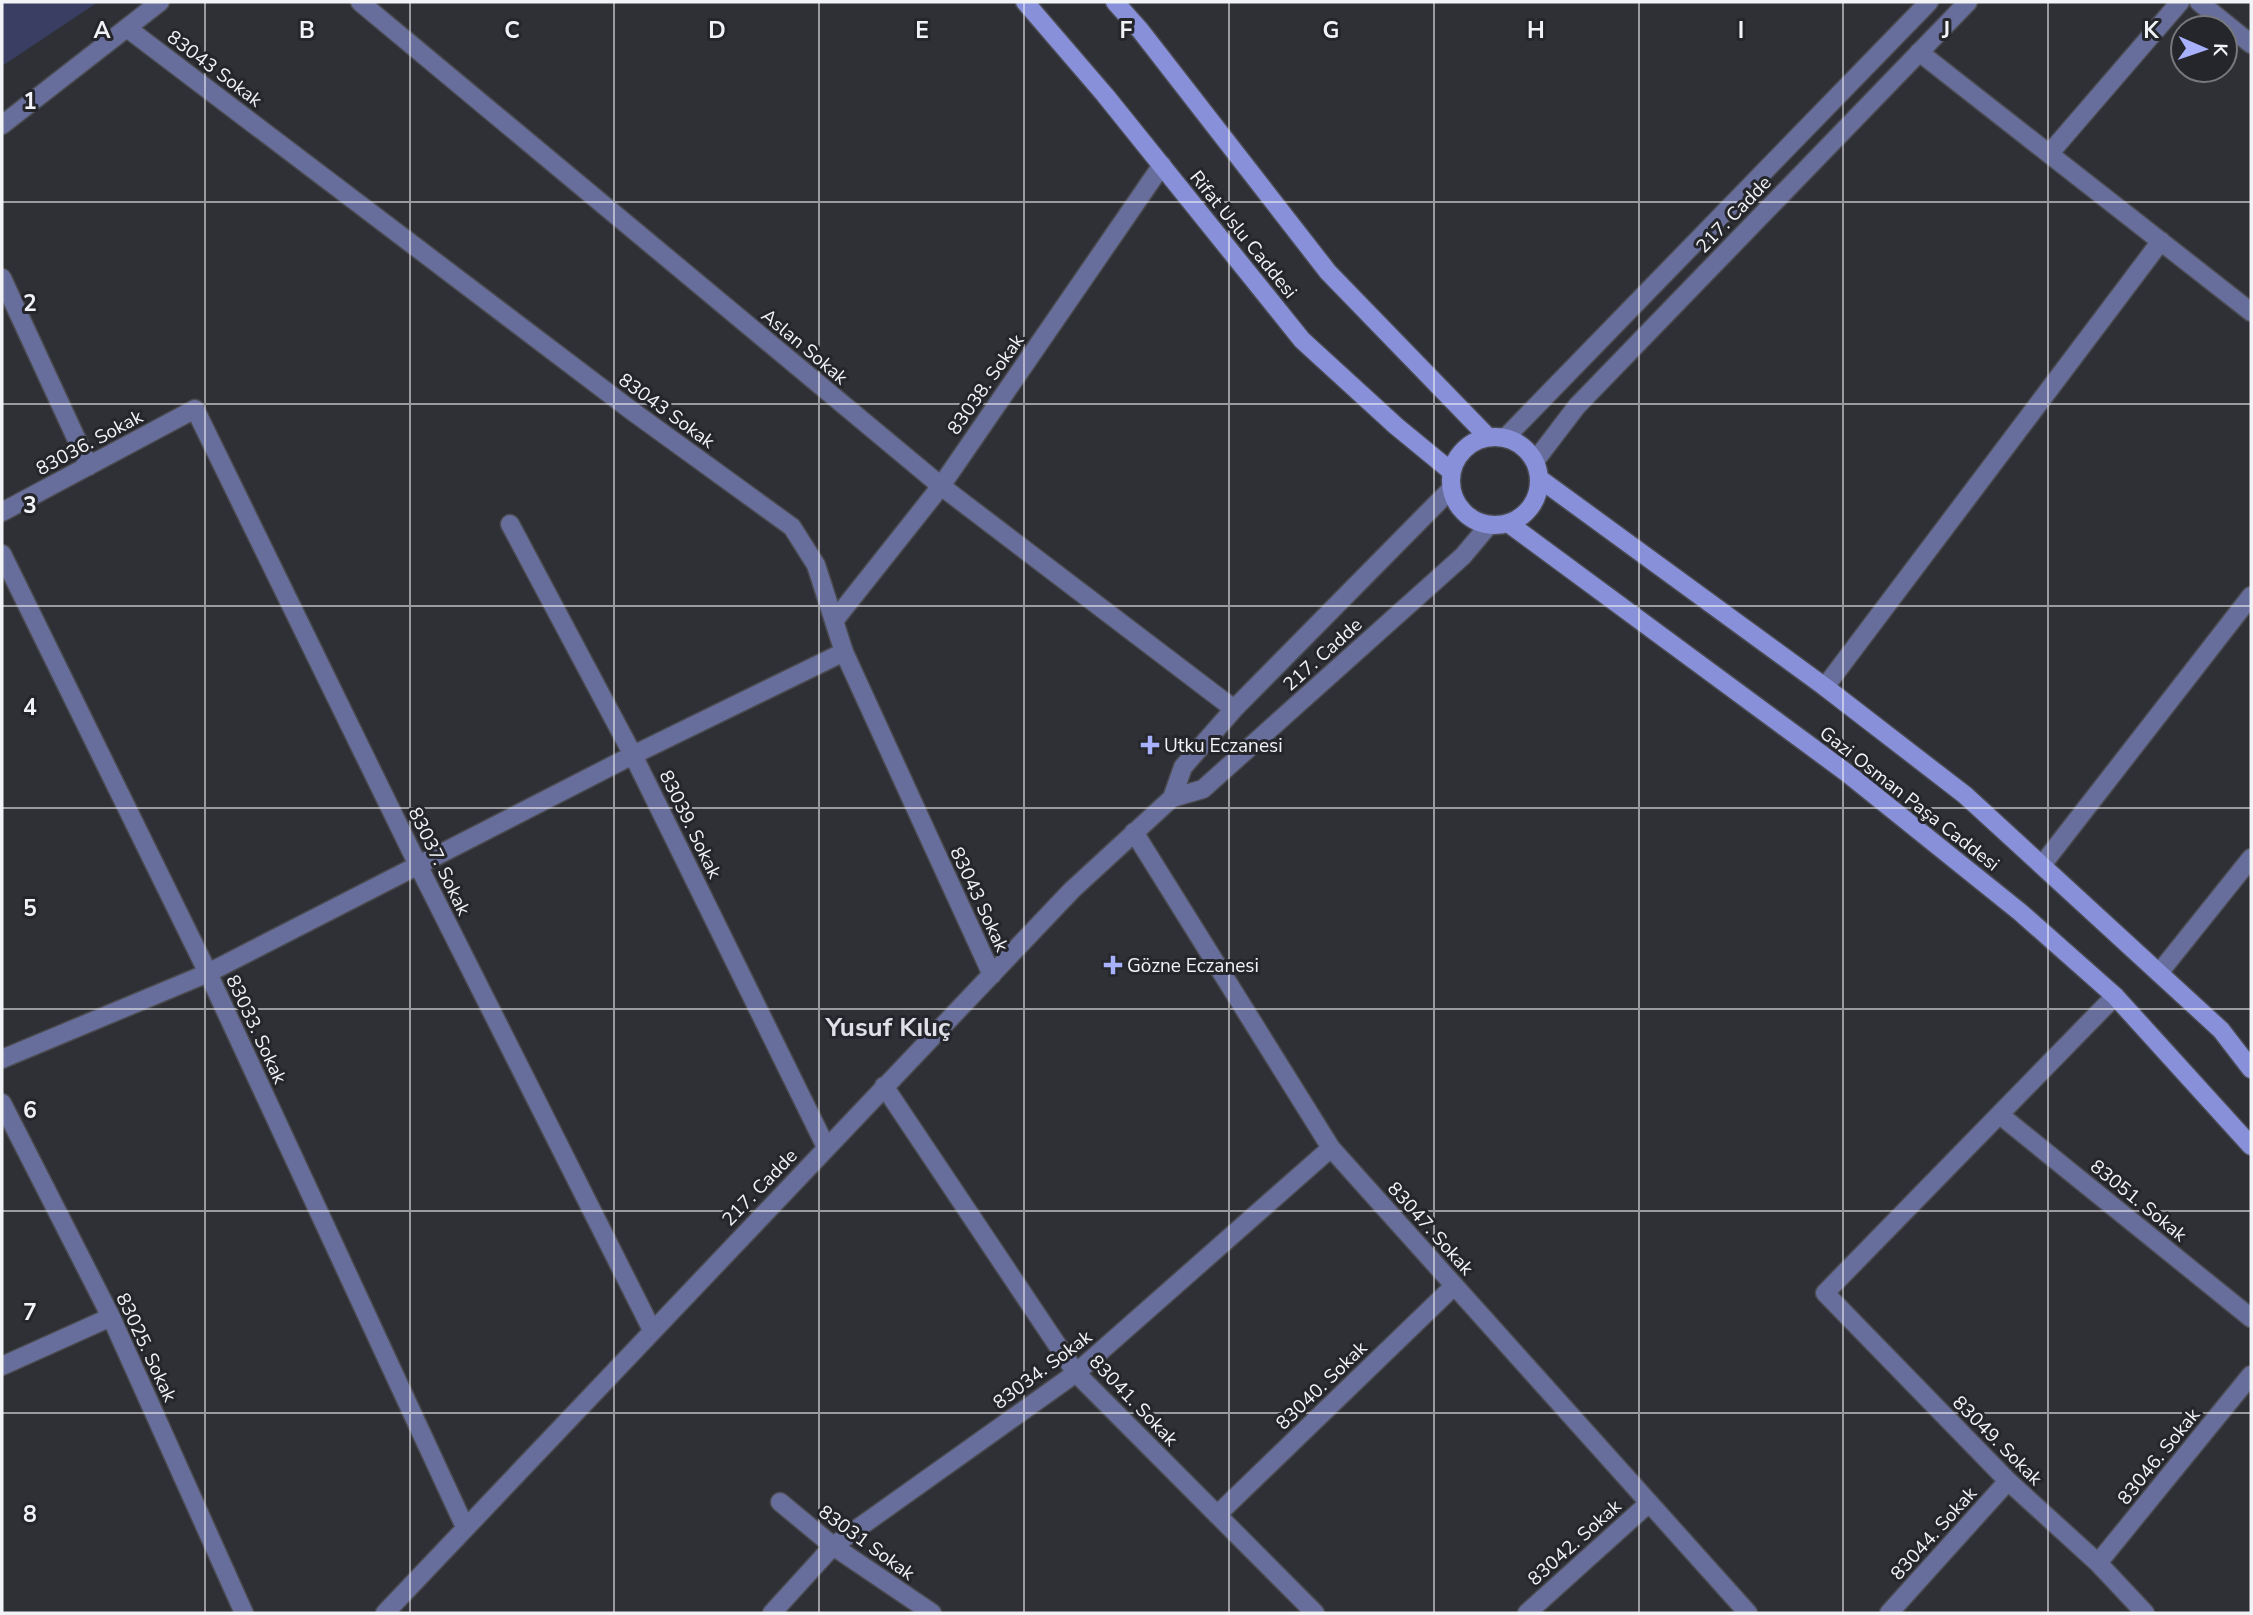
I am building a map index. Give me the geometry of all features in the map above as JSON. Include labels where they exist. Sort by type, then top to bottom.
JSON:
[{"type":"main road","name":"Rifat Uslu Caddesi","points":[[1025,2],[1162,165],[1301,340],[1452,480],[1459,506],[1465,513],[1472,519],[1489,525]]},
{"type":"main road","points":[[1115,2],[1140,30],[1328,272],[1497,437],[1523,446],[1535,461],[1540,479],[1536,498],[1525,514],[1508,523],[1489,525]]},
{"type":"main road","points":[[1452,480],[1459,455],[1472,443],[1497,437]]},
{"type":"main road","name":"Gazi Osman Paşa Caddesi","points":[[1540,479],[1825,687],[1965,795],[2221,1030],[2251,1069]]},
{"type":"main road","name":"Gazi Osman Paşa Caddesi","points":[[1508,523],[1847,773],[2020,912],[2115,996],[2251,1146]]},
{"type":"street","points":[[2,125],[160,2]]},
{"type":"street","name":"Aslan Sokak","points":[[360,2],[941,486],[1234,709]]},
{"type":"street","name":"217. Cadde","points":[[1497,437],[1929,2]]},
{"type":"street","name":"217. Cadde","points":[[1535,461],[1577,406],[1968,2]]},
{"type":"street","points":[[2049,154],[2180,2]]},
{"type":"street","points":[[2199,2],[2251,44]]},
{"type":"street","name":"83043 Sokak","points":[[127,27],[621,403],[793,527],[816,565],[844,652],[992,975]]},
{"type":"street","points":[[1919,52],[2251,312]]},
{"type":"street","name":"83038. Sokak","points":[[834,621],[941,486],[1162,165]]},
{"type":"street","points":[[1825,687],[2161,241]]},
{"type":"street","points":[[2,278],[89,466]]},
{"type":"street","name":"83036. Sokak","points":[[2,512],[195,409]]},
{"type":"street","name":"83037. Sokak","points":[[195,409],[418,865],[652,1330]]},
{"type":"street","name":"217. Cadde","points":[[385,1613],[1072,890],[1172,797],[1183,767],[1234,709],[1452,480]]},
{"type":"street","name":"83039. Sokak","points":[[510,524],[633,755],[826,1147]]},
{"type":"street","name":"217. Cadde","points":[[1172,797],[1203,789],[1463,556],[1489,525]]},
{"type":"street","name":"83033. Sokak","points":[[2,554],[208,974],[465,1527]]},
{"type":"street","points":[[2042,865],[2251,596]]},
{"type":"street","points":[[2,1059],[208,974],[633,755],[844,652]]},
{"type":"street","name":"83047. Sokak","points":[[1135,832],[1331,1148],[1748,1613]]},
{"type":"street","points":[[2159,973],[2251,858]]},
{"type":"street","points":[[2000,1115],[2115,996]]},
{"type":"street","name":"83041. Sokak","points":[[884,1086],[1076,1373],[1315,1613]]},
{"type":"street","name":"83025. Sokak","points":[[2,1103],[111,1317],[244,1613]]},
{"type":"street","name":"83049. Sokak","points":[[2000,1115],[1825,1293],[2008,1481],[2098,1563],[2144,1613]]},
{"type":"street","name":"83051. Sokak","points":[[2000,1115],[2251,1318]]},
{"type":"street","name":"83034. Sokak","points":[[772,1613],[833,1546],[1076,1373],[1331,1148]]},
{"type":"street","name":"83040. Sokak","points":[[1217,1515],[1454,1286]]},
{"type":"street","points":[[2,1366],[111,1317]]},
{"type":"street","name":"83046. Sokak","points":[[2098,1563],[2251,1375]]},
{"type":"street","name":"83044. Sokak","points":[[1889,1613],[2008,1481]]},
{"type":"street","name":"83031 Sokak","points":[[780,1502],[833,1546],[932,1613]]},
{"type":"street","name":"83042. Sokak","points":[[1527,1613],[1649,1503]]},
{"type":"shaded area","points":[[2,2],[98,2],[2,66]]},
{"type":"place","name":"Utku Eczanesi","points":[[1150,745]]},
{"type":"place","name":"Gözne Eczanesi","points":[[1113,965]]},
{"type":"district","name":"Yusuf Kılıç","points":[[888,1027]]}]
